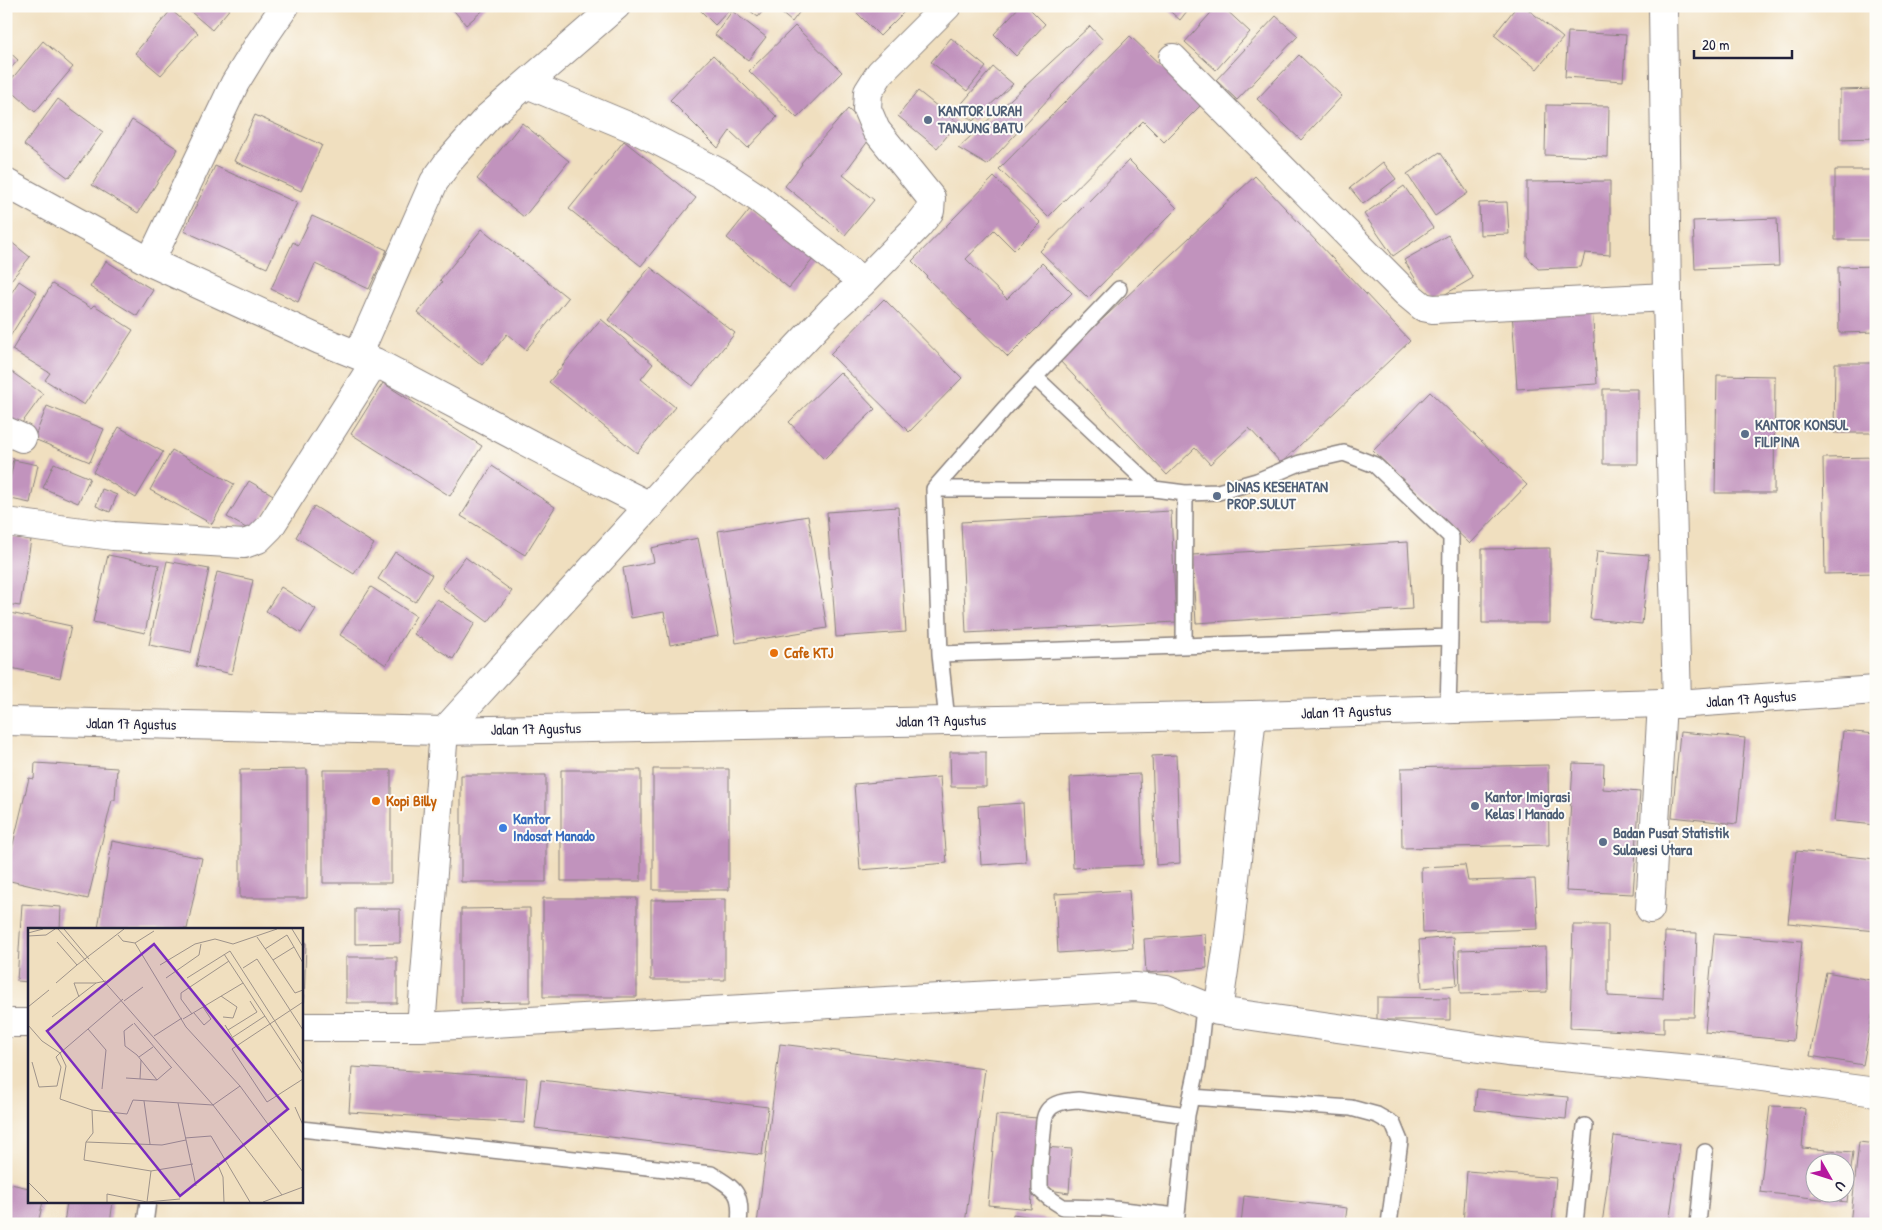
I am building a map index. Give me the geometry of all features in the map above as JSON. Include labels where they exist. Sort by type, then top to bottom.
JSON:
[{"type":"street","points":[[150,262],[235,84],[285,6]]},
{"type":"street","points":[[6,522],[113,536],[244,544],[258,539],[270,528],[367,358],[434,182],[449,161],[488,117],[616,6]]},
{"type":"street","points":[[421,1027],[444,731],[833,309],[863,282],[918,226],[930,211],[931,198],[876,130],[866,110],[868,92],[880,73],[947,6]]},
{"type":"street","points":[[1650,909],[1670,704],[1663,6]]},
{"type":"street","points":[[1173,58],[1406,293],[1423,306],[1433,309],[1667,298]]},
{"type":"street","points":[[527,84],[635,129],[722,174],[758,198],[863,282]]},
{"type":"street","points":[[6,183],[150,262],[244,307],[367,358],[650,506]]},
{"type":"street","name":"Jalan 17 Agustus","points":[[6,721],[444,731],[1252,715],[1670,704],[1876,690]]},
{"type":"street","points":[[1211,1009],[1230,936],[1252,715]]},
{"type":"street","points":[[302,1027],[421,1027],[1045,994],[1135,987],[1166,990],[1189,998],[1211,1009],[1507,1052],[1723,1072],[1876,1092]]},
{"type":"street","points":[[6,1023],[28,1024]]},
{"type":"lane","points":[[947,721],[940,654],[934,489],[1119,289]]},
{"type":"lane","points":[[1036,377],[1154,489]]},
{"type":"lane","points":[[934,489],[1154,489],[1185,493],[1218,492],[1257,481],[1300,463],[1344,453],[1375,466],[1451,537],[1448,709]]},
{"type":"lane","points":[[1184,646],[1185,493]]},
{"type":"lane","points":[[940,654],[1450,637]]},
{"type":"lane","points":[[1187,1115],[1078,1100],[1064,1101],[1053,1105],[1044,1115],[1040,1190],[1063,1207],[1105,1208],[1177,1220],[1187,1115],[1211,1009]]},
{"type":"lane","points":[[1191,1097],[1351,1108],[1377,1115],[1393,1124],[1400,1141],[1389,1224]]},
{"type":"lane","points":[[1576,1224],[1585,1126]]},
{"type":"lane","points":[[302,1129],[711,1174],[726,1183],[737,1193],[741,1206],[739,1224]]},
{"type":"lane","points":[[1698,1224],[1705,1152]]},
{"type":"lane","points":[[145,1224],[148,1202]]},
{"type":"building","points":[[184,6],[232,6],[212,30]]},
{"type":"building","points":[[450,6],[488,6],[466,25]]},
{"type":"building","points":[[696,6],[733,6],[715,25]]},
{"type":"building","points":[[744,6],[767,6],[758,17]]},
{"type":"building","points":[[785,6],[804,6],[792,22],[780,12]]},
{"type":"building","points":[[850,6],[910,6],[880,36]]},
{"type":"building","points":[[1020,6],[1027,6],[1045,24],[1016,56],[994,34]]},
{"type":"building","points":[[1164,6],[1191,6],[1180,20]]},
{"type":"building","points":[[1217,6],[1222,6],[1250,32],[1216,70],[1185,42]]},
{"type":"building","points":[[1517,6],[1524,6],[1563,38],[1537,69],[1494,35]]},
{"type":"building","points":[[171,10],[198,33],[161,75],[135,53]]},
{"type":"building","points":[[732,11],[766,37],[748,60],[715,35]]},
{"type":"building","points":[[1276,16],[1298,36],[1237,100],[1216,80]]},
{"type":"building","points":[[795,26],[842,72],[797,118],[749,71]]},
{"type":"building","points":[[1090,26],[1103,40],[987,165],[958,148]]},
{"type":"building","points":[[1568,32],[1626,35],[1623,81],[1565,77]]},
{"type":"building","points":[[1130,36],[1202,104],[1164,142],[1143,121],[1048,217],[999,169]]},
{"type":"building","points":[[951,38],[986,67],[967,91],[931,62]]},
{"type":"building","points":[[43,41],[73,67],[35,112],[6,86]]},
{"type":"building","points":[[6,49],[18,60],[6,74]]},
{"type":"building","points":[[713,55],[777,117],[748,148],[730,131],[718,148],[670,100]]},
{"type":"building","points":[[1299,55],[1342,96],[1301,140],[1257,99]]},
{"type":"building","points":[[993,67],[1013,84],[973,121],[958,108]]},
{"type":"building","points":[[1876,89],[1876,138],[1840,139],[1840,90]]},
{"type":"building","name":"KANTOR LURAH TANJUNG BATU","points":[[918,91],[958,123],[937,148],[898,116]]},
{"type":"building","points":[[58,99],[103,132],[69,178],[24,145]]},
{"type":"building","points":[[1546,105],[1609,106],[1608,157],[1545,155]]},
{"type":"building","points":[[848,109],[874,133],[843,175],[874,200],[845,235],[785,186],[801,163]]},
{"type":"building","points":[[255,115],[322,145],[301,191],[234,161]]},
{"type":"building","points":[[132,120],[178,149],[138,213],[92,185]]},
{"type":"building","points":[[522,123],[569,161],[524,217],[477,179]]},
{"type":"building","points":[[624,141],[696,198],[641,266],[569,209]]},
{"type":"building","points":[[1440,152],[1468,193],[1435,216],[1407,174]]},
{"type":"building","points":[[1129,160],[1177,208],[1088,298],[1040,251]]},
{"type":"building","points":[[1383,162],[1396,179],[1363,204],[1350,188]]},
{"type":"building","points":[[215,166],[297,203],[267,268],[184,231]]},
{"type":"building","points":[[1835,170],[1876,170],[1876,240],[1835,240]]},
{"type":"building","points":[[1255,176],[1410,341],[1281,463],[1249,428],[1210,464],[1195,448],[1167,475],[1059,360]]},
{"type":"building","points":[[994,177],[1041,223],[1014,250],[994,230],[966,259],[1007,299],[1042,263],[1072,293],[1008,357],[912,261]]},
{"type":"building","points":[[1610,181],[1610,255],[1585,253],[1581,267],[1538,269],[1527,256],[1527,182]]},
{"type":"building","points":[[1404,186],[1433,228],[1393,256],[1364,214]]},
{"type":"building","points":[[1507,202],[1509,234],[1480,235],[1479,203]]},
{"type":"building","points":[[751,208],[814,258],[789,288],[727,238]]},
{"type":"building","points":[[312,216],[387,250],[369,289],[315,264],[298,302],[271,289],[293,242],[298,245]]},
{"type":"building","points":[[1777,218],[1779,266],[1695,269],[1693,221]]},
{"type":"building","points":[[482,229],[568,298],[526,350],[507,334],[482,365],[418,313],[442,282],[440,280]]},
{"type":"building","points":[[1448,235],[1473,278],[1430,303],[1404,260]]},
{"type":"building","points":[[6,238],[30,257],[6,286]]},
{"type":"building","points":[[106,261],[153,290],[137,316],[90,287]]},
{"type":"building","points":[[1876,266],[1876,332],[1839,333],[1838,267]]},
{"type":"building","points":[[650,267],[735,333],[693,386],[608,320]]},
{"type":"building","points":[[19,281],[37,293],[6,343],[6,301]]},
{"type":"building","points":[[52,284],[91,308],[94,305],[133,330],[84,405],[45,380],[50,373],[12,350]]},
{"type":"building","points":[[884,299],[962,378],[909,432],[830,354]]},
{"type":"building","points":[[1592,306],[1597,384],[1517,389],[1512,311]]},
{"type":"building","points":[[601,319],[653,364],[641,379],[675,407],[637,453],[549,382]]},
{"type":"building","points":[[1835,363],[1876,363],[1876,433],[1834,433]]},
{"type":"building","points":[[6,368],[43,394],[19,427],[6,418]]},
{"type":"building","points":[[840,372],[875,409],[824,459],[789,422]]},
{"type":"building","name":"KANTOR KONSUL FILIPINA","points":[[1717,375],[1775,376],[1774,493],[1715,493]]},
{"type":"building","points":[[383,383],[482,446],[450,496],[351,434]]},
{"type":"building","points":[[1603,389],[1638,389],[1638,464],[1603,464]]},
{"type":"building","points":[[1430,392],[1527,485],[1470,544],[1373,451]]},
{"type":"building","points":[[47,406],[104,429],[90,462],[34,439]]},
{"type":"building","points":[[119,427],[163,452],[136,498],[93,472]]},
{"type":"building","points":[[172,450],[234,484],[212,524],[150,490]]},
{"type":"building","points":[[6,455],[14,459],[6,473]]},
{"type":"building","points":[[1876,457],[1876,573],[1825,574],[1823,458]]},
{"type":"building","points":[[14,460],[38,465],[30,503],[6,498]]},
{"type":"building","points":[[54,463],[90,478],[78,503],[43,488]]},
{"type":"building","points":[[492,466],[555,507],[525,555],[461,516]]},
{"type":"building","points":[[249,481],[275,496],[253,532],[227,517]]},
{"type":"building","points":[[102,489],[117,495],[110,512],[96,506]]},
{"type":"building","points":[[314,506],[374,544],[354,574],[296,537]]},
{"type":"building","points":[[898,507],[906,632],[836,637],[827,512]]},
{"type":"building","points":[[1171,511],[1176,622],[966,633],[961,522]]},
{"type":"building","points":[[808,516],[827,628],[736,643],[718,531]]},
{"type":"building","points":[[6,536],[31,540],[20,606],[6,604]]},
{"type":"building","points":[[698,538],[718,636],[670,645],[664,612],[631,618],[623,568],[654,562],[651,548]]},
{"type":"building","points":[[1408,542],[1412,609],[1196,623],[1192,555]]},
{"type":"building","points":[[1550,548],[1550,623],[1482,623],[1482,549]]},
{"type":"building","points":[[1597,551],[1649,555],[1642,624],[1590,619]]},
{"type":"building","points":[[395,552],[432,575],[415,602],[378,579]]},
{"type":"building","points":[[108,555],[159,565],[145,633],[93,622]]},
{"type":"building","points":[[465,557],[512,591],[488,622],[442,588]]},
{"type":"building","points":[[167,561],[209,569],[191,653],[149,645]]},
{"type":"building","points":[[217,572],[253,580],[232,674],[196,666]]},
{"type":"building","points":[[281,587],[316,609],[301,633],[266,611]]},
{"type":"building","points":[[371,587],[416,616],[386,665],[340,635]]},
{"type":"building","points":[[437,599],[475,623],[453,659],[414,634]]},
{"type":"building","points":[[10,613],[71,626],[60,678],[6,667],[6,633]]},
{"type":"building","points":[[1843,731],[1876,734],[1876,825],[1834,821]]},
{"type":"building","points":[[1680,732],[1745,738],[1737,824],[1672,817]]},
{"type":"building","points":[[950,752],[986,752],[986,787],[951,787]]},
{"type":"building","points":[[1176,755],[1180,863],[1156,865],[1152,756]]},
{"type":"building","points":[[35,763],[117,768],[115,800],[112,800],[88,899],[6,880],[6,873],[29,778],[34,779]]},
{"type":"building","name":"Badan Pusat Statistik Sulawesi Utara","points":[[1573,763],[1604,764],[1603,789],[1640,792],[1633,894],[1566,891]]},
{"type":"building","name":"Kantor Imigrasi Kelas I Manado","points":[[1548,765],[1549,845],[1402,848],[1401,768]]},
{"type":"building","points":[[307,769],[307,898],[240,898],[240,770]]},
{"type":"building","points":[[653,769],[729,769],[729,890],[653,890]]},
{"type":"building","points":[[323,770],[391,770],[391,883],[323,883]]},
{"type":"building","points":[[561,770],[641,770],[641,881],[561,881]]},
{"type":"building","points":[[1140,774],[1143,865],[1073,868],[1070,777]]},
{"type":"building","name":"Kantor Indosat Manado","points":[[461,775],[546,775],[546,882],[461,882]]},
{"type":"building","points":[[940,777],[947,863],[860,870],[854,784]]},
{"type":"building","points":[[1023,803],[1026,862],[981,865],[978,806]]},
{"type":"building","points":[[112,841],[202,858],[187,928],[98,928]]},
{"type":"building","points":[[1796,851],[1876,859],[1876,931],[1788,923]]},
{"type":"building","points":[[1465,865],[1468,881],[1535,879],[1538,929],[1423,933],[1421,867]]},
{"type":"building","points":[[1129,890],[1133,948],[1058,953],[1055,894]]},
{"type":"building","points":[[543,898],[637,898],[637,997],[543,997]]},
{"type":"building","points":[[725,899],[725,980],[651,980],[651,900]]},
{"type":"building","points":[[22,904],[61,907],[60,928],[28,928],[28,982],[17,981]]},
{"type":"building","points":[[530,908],[530,1002],[461,1003],[461,909]]},
{"type":"building","points":[[355,909],[400,909],[400,943],[355,944]]},
{"type":"building","points":[[1573,925],[1608,925],[1608,996],[1663,999],[1665,932],[1697,933],[1694,1017],[1664,1017],[1664,1033],[1570,1028]]},
{"type":"building","points":[[1205,934],[1207,968],[1146,973],[1144,939]]},
{"type":"building","points":[[1714,934],[1802,941],[1793,1041],[1705,1032]]},
{"type":"building","points":[[1453,937],[1457,985],[1422,988],[1419,940]]},
{"type":"building","points":[[302,942],[306,943],[304,1002],[302,1001]]},
{"type":"building","points":[[1546,947],[1547,992],[1460,994],[1459,950]]},
{"type":"building","points":[[346,957],[397,957],[397,1003],[346,1003]]},
{"type":"building","points":[[1826,972],[1876,981],[1876,994],[1863,1065],[1810,1056]]},
{"type":"building","points":[[1377,997],[1450,998],[1450,1020],[1377,1020]]},
{"type":"building","points":[[780,1044],[985,1069],[965,1224],[757,1224]]},
{"type":"building","points":[[352,1067],[527,1078],[524,1123],[349,1112]]},
{"type":"building","points":[[541,1080],[768,1107],[762,1155],[535,1128]]},
{"type":"building","points":[[1477,1089],[1568,1097],[1566,1119],[1475,1110]]},
{"type":"building","points":[[1770,1106],[1805,1109],[1802,1148],[1853,1152],[1804,1152],[1804,1197],[1760,1192]]},
{"type":"building","points":[[996,1115],[1038,1118],[1031,1209],[988,1205]]},
{"type":"building","points":[[1614,1136],[1680,1144],[1669,1224],[1602,1224]]},
{"type":"building","points":[[1859,1142],[1876,1144],[1876,1224],[1850,1224],[1852,1202],[1854,1202]]},
{"type":"building","points":[[1043,1147],[1072,1149],[1069,1193],[1042,1189]]},
{"type":"building","points":[[1467,1171],[1556,1178],[1552,1224],[1463,1224]]},
{"type":"building","points":[[6,1183],[28,1188],[28,1202],[43,1202],[38,1224],[6,1224]]},
{"type":"building","points":[[1244,1196],[1347,1208],[1345,1224],[1241,1224]]},
{"type":"building","points":[[67,1202],[113,1202],[110,1224],[64,1224]]},
{"type":"building","points":[[1013,1214],[1070,1223],[1070,1224],[1012,1224]]},
{"type":"place","name":"KANTOR LURAH TANJUNG BATU","points":[[928,120]]},
{"type":"place","name":"KANTOR KONSUL FILIPINA","points":[[1745,434]]},
{"type":"place","name":"DINAS KESEHATAN PROP.SULUT","points":[[1217,496]]},
{"type":"place","name":"Cafe KTJ","points":[[774,653]]},
{"type":"place","name":"Kopi Billy","points":[[376,801]]},
{"type":"place","name":"Kantor Imigrasi Kelas I Manado","points":[[1475,806]]},
{"type":"place","name":"Kantor Indosat Manado","points":[[503,828]]},
{"type":"place","name":"Badan Pusat Statistik Sulawesi Utara","points":[[1603,842]]}]
